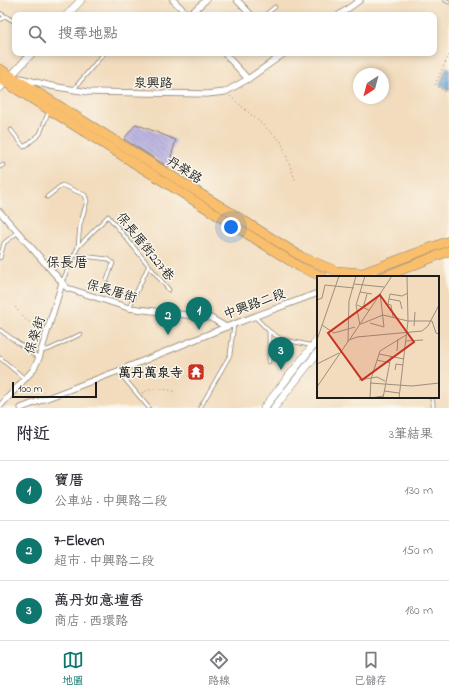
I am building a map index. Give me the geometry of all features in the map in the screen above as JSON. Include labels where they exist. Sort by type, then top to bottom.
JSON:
[{"type":"main road","name":"丹榮路","points":[[0,69],[4,81],[49,110],[302,257],[336,271],[366,275]]},
{"type":"main road","name":"丹榮路","points":[[4,81],[181,187],[300,267],[321,276]]},
{"type":"main road","points":[[366,275],[449,241]]},
{"type":"main road","points":[[386,276],[449,251]]},
{"type":"street","points":[[70,12],[81,0]]},
{"type":"street","points":[[173,0],[185,12]]},
{"type":"street","points":[[192,12],[206,0]]},
{"type":"street","points":[[237,0],[248,12]]},
{"type":"street","points":[[343,12],[360,0]]},
{"type":"street","points":[[4,81],[29,56]]},
{"type":"street","points":[[227,56],[248,79]]},
{"type":"street","name":"泉興路","points":[[4,81],[88,92],[207,94],[225,92],[248,79],[281,56]]},
{"type":"street","name":"保長厝街","points":[[0,212],[67,288],[129,308],[211,318],[226,326]]},
{"type":"street","name":"保榮街","points":[[0,406],[33,370],[42,351],[62,283]]},
{"type":"street","name":"中興路二段","points":[[21,408],[118,371],[226,326],[255,317],[317,293]]},
{"type":"street","points":[[264,408],[315,346]]},
{"type":"street","points":[[274,408],[317,353]]},
{"type":"lane","points":[[269,12],[275,7]]},
{"type":"lane","points":[[0,13],[12,20]]},
{"type":"lane","points":[[0,20],[6,16]]},
{"type":"lane","points":[[73,90],[101,56]]},
{"type":"lane","points":[[12,130],[24,147],[40,134],[49,110]]},
{"type":"lane","points":[[47,197],[62,185],[85,195],[86,198],[86,205],[80,226],[78,247],[62,283]]},
{"type":"lane","name":"保長厝街227巷","points":[[78,247],[108,216],[169,290]]},
{"type":"lane","points":[[0,258],[4,243],[18,232]]},
{"type":"lane","points":[[0,241],[4,243]]},
{"type":"lane","points":[[74,255],[108,258],[113,263],[107,280]]},
{"type":"lane","points":[[129,308],[149,265]]},
{"type":"lane","points":[[255,317],[269,331],[281,339],[315,346]]},
{"type":"lane","points":[[200,408],[230,355],[234,324]]},
{"type":"lane","points":[[0,330],[39,358]]},
{"type":"lane","points":[[269,331],[269,362]]},
{"type":"lane","points":[[42,351],[50,349],[81,334]]},
{"type":"lane","points":[[0,358],[25,379]]},
{"type":"lane","points":[[118,371],[148,408]]},
{"type":"lane","points":[[431,398],[433,408]]},
{"type":"path","points":[[449,55],[435,84],[449,96]]},
{"type":"path","points":[[225,92],[280,141],[296,182]]},
{"type":"path","points":[[15,307],[25,319],[46,334]]},
{"type":"path","points":[[138,395],[148,390],[158,388],[174,392]]},
{"type":"water","points":[[447,67],[449,68],[449,91],[440,84]]},
{"type":"building","points":[[136,124],[176,140],[168,167],[124,139]]},
{"type":"building","name":"萬丹萬泉寺","points":[[195,364],[203,368],[196,380],[189,376]]},
{"type":"place","name":"寶厝","points":[[199,330]]},
{"type":"place","name":"7-Eleven","points":[[168,335]]},
{"type":"place","name":"萬丹如意壇香","points":[[281,370]]},
{"type":"place","name":"萬丹萬泉寺","points":[[196,372]]},
{"type":"district","name":"保長厝","points":[[67,262]]}]
